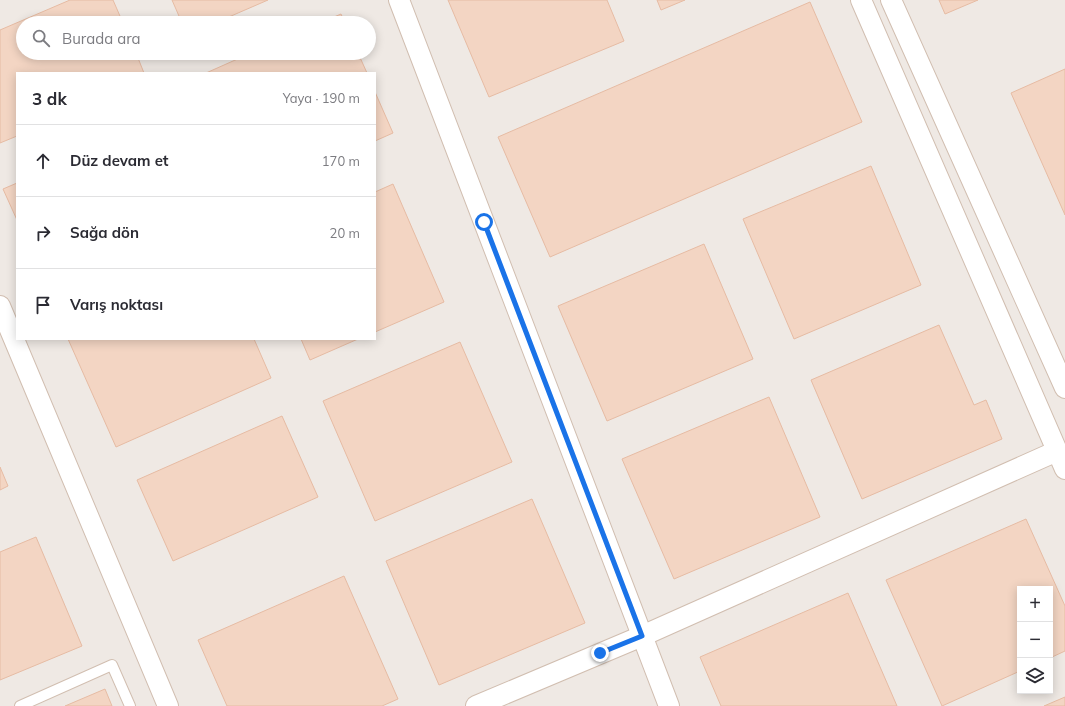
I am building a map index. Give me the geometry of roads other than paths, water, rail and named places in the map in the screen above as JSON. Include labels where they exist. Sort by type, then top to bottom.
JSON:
[{"type":"street","points":[[399,0],[669,706]]},
{"type":"street","points":[[860,0],[1065,469]]},
{"type":"street","points":[[891,0],[1065,388]]},
{"type":"street","points":[[0,306],[168,706]]},
{"type":"street","points":[[476,706],[642,636],[1056,451]]},
{"type":"lane","points":[[20,706],[112,665],[130,706]]}]
